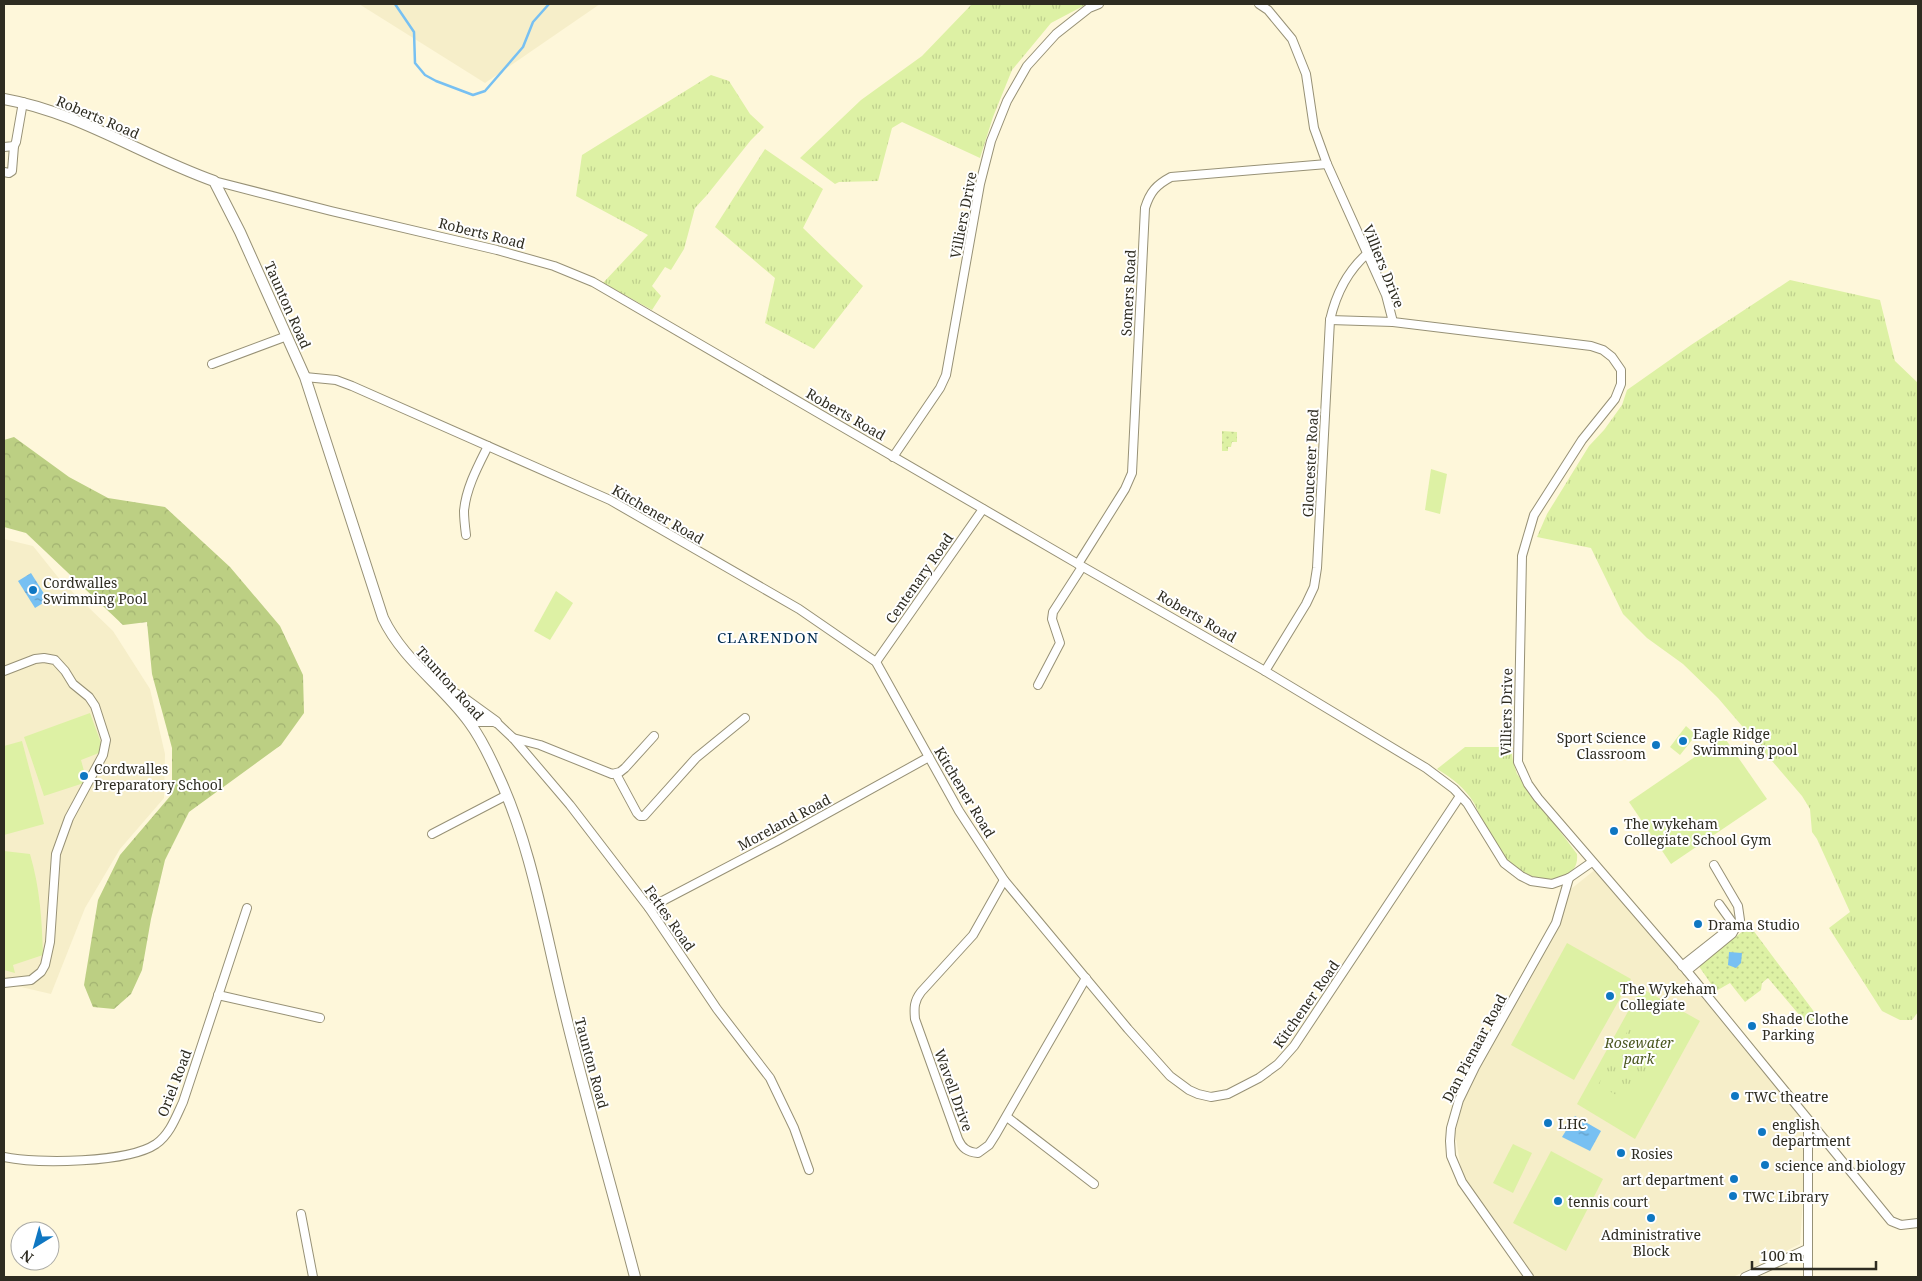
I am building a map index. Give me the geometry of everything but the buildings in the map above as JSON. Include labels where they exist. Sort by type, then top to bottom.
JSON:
[{"type":"street","name":"Villiers Drive","points":[[893,457],[940,388],[946,375],[980,184],[991,141],[1007,101],[1027,66],[1056,34],[1089,8],[1099,4]]},
{"type":"street","name":"Villiers Drive","points":[[1260,4],[1268,10],[1292,39],[1306,74],[1314,128],[1327,164],[1386,295],[1392,322]]},
{"type":"street","name":"Roberts Road","points":[[4,99],[22,102],[60,114],[170,164],[214,181],[554,266],[593,282],[1080,566],[1265,671],[1426,768],[1450,785],[1476,815],[1489,841],[1512,871],[1531,881],[1552,884],[1569,878],[1592,862]]},
{"type":"street","points":[[4,172],[9,173],[12,170],[14,146],[22,102]]},
{"type":"street","points":[[4,147],[14,146]]},
{"type":"street","name":"Somers Road","points":[[1038,685],[1060,643],[1052,619],[1053,612],[1125,489],[1132,473],[1145,208],[1150,193],[1159,183],[1171,177],[1327,164]]},
{"type":"street","name":"Taunton Road","points":[[214,181],[240,232],[305,377],[383,618],[392,636],[402,649],[470,722],[507,795],[540,904],[576,1057],[634,1277]]},
{"type":"street","name":"Gloucester Road","points":[[1265,671],[1306,604],[1314,587],[1317,568],[1330,320],[1341,287],[1358,261],[1368,253]]},
{"type":"street","name":"Villiers Drive","points":[[1330,320],[1392,322],[1591,346],[1603,350],[1612,357],[1621,370],[1621,384],[1615,399],[1582,440],[1530,523],[1522,556],[1518,762],[1528,784],[1592,862],[1684,968],[1891,1221],[1901,1225],[1918,1223]]},
{"type":"street","points":[[212,364],[287,336]]},
{"type":"street","name":"Kitchener Road","points":[[305,377],[336,380],[352,386],[610,500],[799,609],[876,662],[959,811],[1004,880],[1128,1029],[1170,1076],[1189,1090],[1198,1094],[1211,1097],[1228,1094],[1259,1078],[1278,1064],[1294,1046],[1460,796]]},
{"type":"street","points":[[466,535],[464,511],[488,446]]},
{"type":"street","name":"Centenary Road","points":[[876,662],[983,509]]},
{"type":"street","points":[[4,671],[35,659],[44,658],[54,660],[60,664],[73,684],[95,706],[106,740],[103,755],[70,818],[56,854],[50,942],[45,965],[41,972],[31,980],[4,983]]},
{"type":"street","points":[[435,683],[467,701],[496,722]]},
{"type":"street","points":[[616,774],[637,813],[640,816],[644,816],[696,758],[745,718]]},
{"type":"street","points":[[470,722],[496,722]]},
{"type":"street","name":"Fettes Road","points":[[496,722],[513,738],[570,805],[649,908],[717,1009],[770,1078],[794,1128],[809,1170]]},
{"type":"street","points":[[513,738],[540,745],[606,772],[616,774],[626,768],[654,736]]},
{"type":"street","name":"Moreland Road","points":[[649,908],[777,841],[929,757]]},
{"type":"street","points":[[432,834],[507,795]]},
{"type":"street","points":[[1684,968],[1732,934],[1740,920],[1738,906],[1714,865]]},
{"type":"street","name":"Dan Pienaar Road","points":[[1529,1277],[1462,1182],[1451,1156],[1451,1128],[1459,1100],[1475,1067],[1556,923],[1569,878]]},
{"type":"street","name":"Wavell Drive","points":[[1004,880],[973,935],[916,998],[914,1006],[915,1019],[962,1146],[978,1153],[983,1150],[996,1134],[1086,978]]},
{"type":"street","points":[[1684,968],[1734,925],[1719,904]]},
{"type":"street","name":"Oriel Road","points":[[4,1157],[42,1162],[77,1161],[111,1157],[143,1150],[154,1145],[164,1137],[173,1124],[183,1102],[247,908]]},
{"type":"street","points":[[218,995],[320,1018]]},
{"type":"street","points":[[1006,1117],[1094,1184]]},
{"type":"street","points":[[1808,1121],[1808,1277]]},
{"type":"street","points":[[301,1214],[313,1277]]},
{"type":"street","points":[[1745,1277],[1807,1249]]},
{"type":"shaded area","points":[[359,4],[600,4],[485,83]]},
{"type":"shaded area","name":"Cordwalles Preparatory School","points":[[4,539],[33,546],[61,581],[113,631],[150,689],[165,754],[164,798],[120,849],[85,908],[51,994],[4,983]]},
{"type":"shaded area","name":"The Wykeham Collegiate","points":[[1596,869],[1604,876],[1808,1121],[1800,1244],[1733,1277],[1530,1277],[1463,1181],[1455,1133],[1460,1102],[1571,889]]},
{"type":"green space","points":[[972,4],[1087,4],[1051,23],[1012,70],[993,117],[980,158],[902,122],[892,128],[878,181],[839,182],[835,184],[800,158],[861,100],[922,56]]},
{"type":"green space","points":[[711,75],[729,81],[750,114],[764,127],[695,208],[684,249],[671,270],[665,267],[652,286],[661,296],[652,310],[603,283],[648,235],[576,196],[582,155]]},
{"type":"green space","points":[[765,149],[823,189],[803,228],[863,286],[814,349],[765,323],[775,278],[715,227]]},
{"type":"green space","points":[[1790,280],[1880,300],[1895,361],[1918,383],[1918,1012],[1912,1020],[1900,1020],[1882,1011],[1829,928],[1850,912],[1817,839],[1812,832],[1810,809],[1802,796],[1718,698],[1683,664],[1647,638],[1623,614],[1591,548],[1537,537],[1547,514],[1589,446],[1604,430],[1622,405],[1627,390],[1691,345]]},
{"type":"green space","points":[[1222,431],[1237,432],[1237,442],[1232,442],[1231,447],[1228,447],[1228,451],[1222,451]]},
{"type":"green space","points":[[14,437],[69,477],[108,498],[165,507],[230,567],[280,626],[303,675],[304,713],[281,745],[189,812],[165,860],[151,919],[142,970],[131,994],[114,1009],[93,1007],[84,985],[98,900],[120,855],[172,794],[172,748],[152,674],[147,622],[123,625],[26,533],[4,527],[4,440]]},
{"type":"green space","points":[[1431,469],[1447,474],[1440,514],[1425,510]]},
{"type":"green space","points":[[556,591],[573,603],[550,640],[534,631]]},
{"type":"green space","points":[[90,713],[104,751],[81,760],[87,782],[44,796],[24,737]]},
{"type":"green space","name":"Eagle Ridge Swimming pool","points":[[1686,726],[1696,735],[1680,755],[1670,747]]},
{"type":"green space","points":[[1724,737],[1767,799],[1671,864],[1629,802]]},
{"type":"green space","points":[[22,741],[44,824],[4,835],[4,746]]},
{"type":"green space","points":[[1465,747],[1511,747],[1517,774],[1577,854],[1575,867],[1571,872],[1554,879],[1539,878],[1516,868],[1502,855],[1467,793],[1437,769]]},
{"type":"green space","points":[[4,851],[30,854],[36,879],[41,917],[43,955],[13,965],[15,973],[4,970]]},
{"type":"green space","points":[[1750,926],[1821,1021],[1807,1024],[1768,978],[1762,983],[1761,990],[1745,1002],[1730,983],[1716,991],[1698,965]]},
{"type":"green space","points":[[1567,943],[1631,979],[1574,1080],[1511,1045]]},
{"type":"green space","points":[[1641,988],[1700,1021],[1635,1139],[1577,1104]]},
{"type":"green space","name":"Rosewater park","points":[[1633,1021],[1665,1042],[1629,1102],[1598,1085]]},
{"type":"green space","points":[[1513,1144],[1532,1153],[1513,1193],[1493,1183]]},
{"type":"green space","name":"tennis court","points":[[1551,1151],[1603,1179],[1566,1251],[1513,1223]]},
{"type":"water","name":"Cordwalles Swimming Pool","points":[[31,573],[48,600],[35,608],[18,581]]},
{"type":"water","points":[[1729,952],[1742,953],[1741,963],[1736,968],[1728,965]]},
{"type":"water","points":[[1575,1116],[1601,1131],[1590,1151],[1562,1137]]},
{"type":"waterway","points":[[395,4],[414,32],[415,63],[425,75],[473,95],[485,91],[523,47],[533,22],[549,4]]},
{"type":"place","name":"Cordwalles Swimming Pool","points":[[33,590]]},
{"type":"place","name":"Eagle Ridge Swimming pool","points":[[1683,741]]},
{"type":"place","name":"Sport Science Classroom","points":[[1656,745]]},
{"type":"place","name":"Cordwalles Preparatory School","points":[[84,776]]},
{"type":"place","name":"The wykeham Collegiate School Gym","points":[[1614,831]]},
{"type":"place","name":"Drama Studio","points":[[1698,924]]},
{"type":"place","name":"The Wykeham Collegiate","points":[[1610,996]]},
{"type":"place","name":"Shade Clothe Parking","points":[[1752,1026]]},
{"type":"place","name":"TWC theatre","points":[[1735,1096]]},
{"type":"place","name":"LHC","points":[[1548,1123]]},
{"type":"place","name":"english department","points":[[1762,1132]]},
{"type":"place","name":"Rosies","points":[[1621,1153]]},
{"type":"place","name":"science and biology","points":[[1765,1165]]},
{"type":"place","name":"art department","points":[[1734,1179]]},
{"type":"place","name":"TWC Library","points":[[1733,1196]]},
{"type":"place","name":"tennis court","points":[[1558,1201]]},
{"type":"place","name":"Administrative Block","points":[[1651,1218]]},
{"type":"district","name":"CLARENDON","points":[[768,637]]}]
